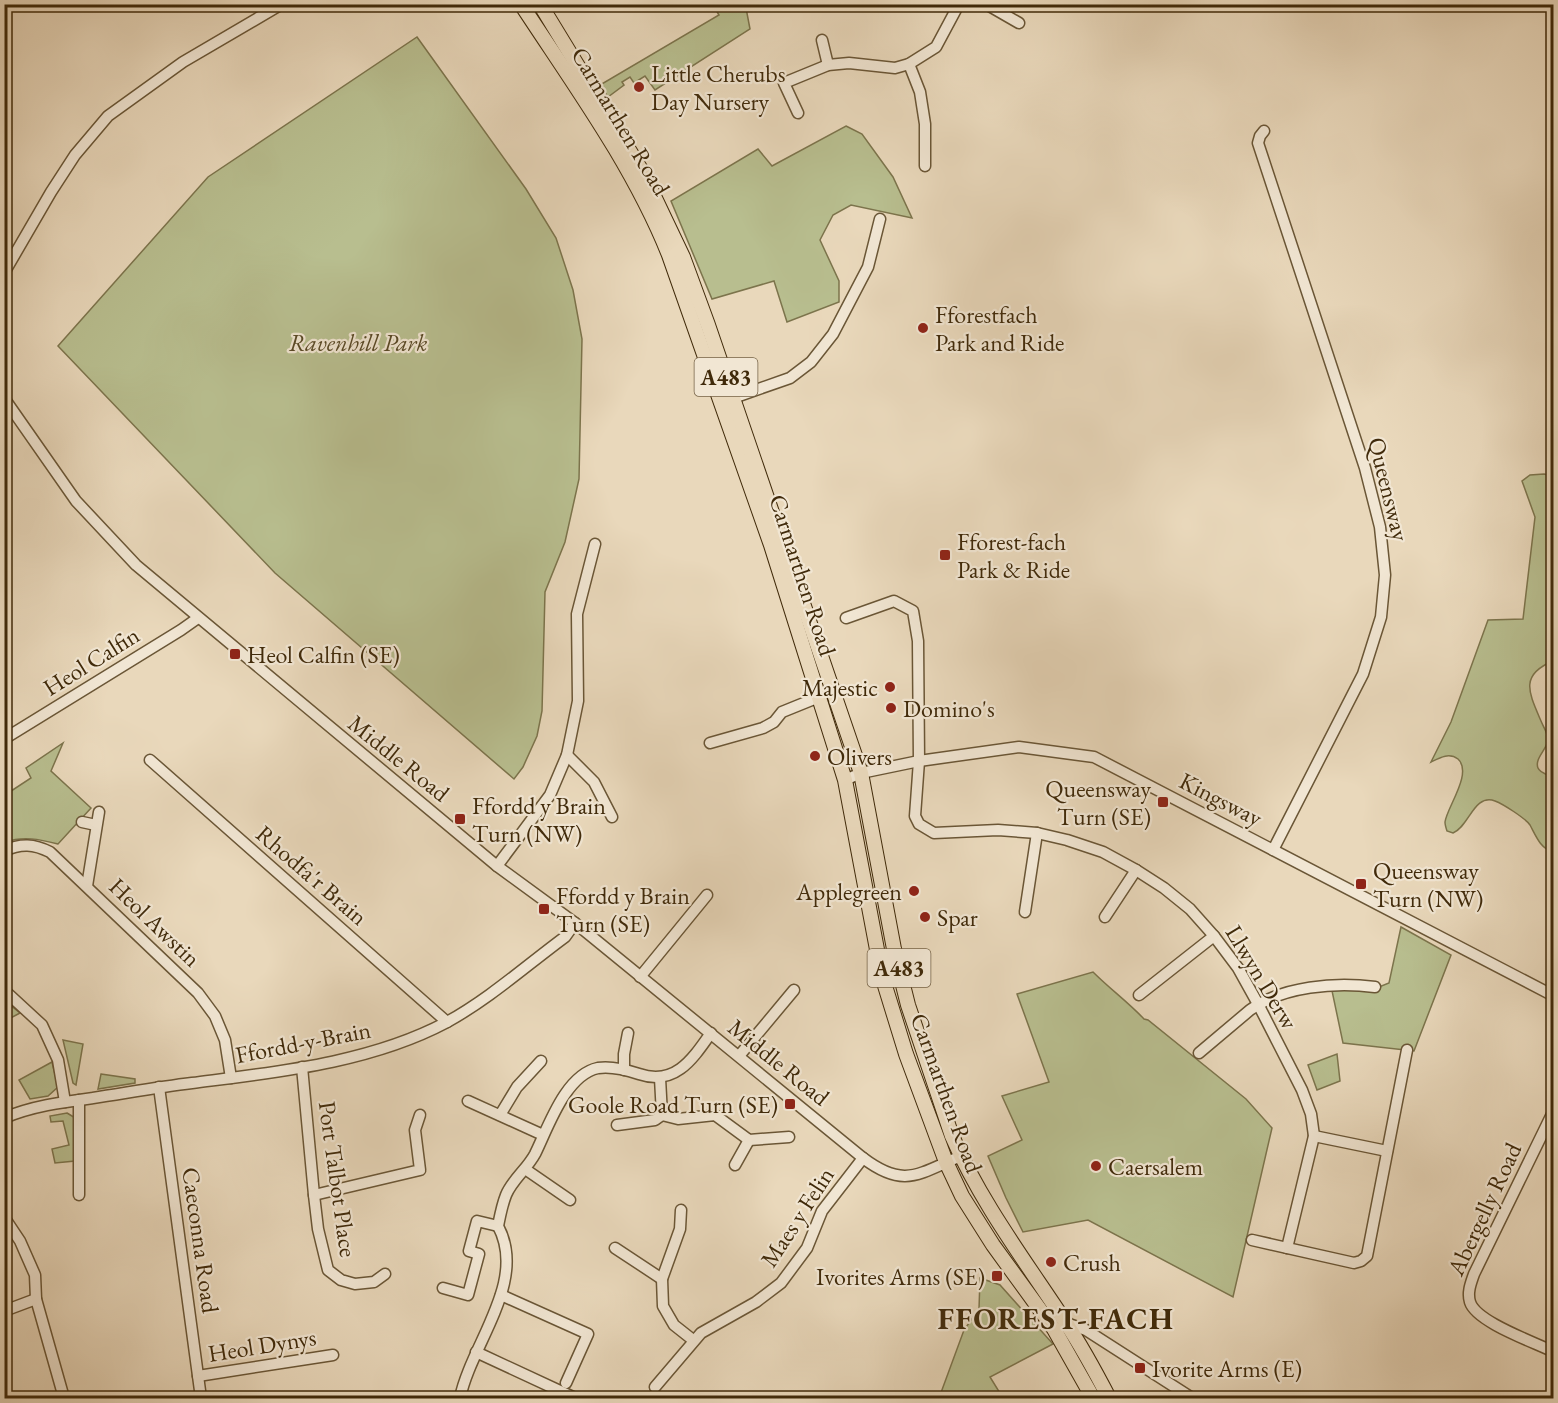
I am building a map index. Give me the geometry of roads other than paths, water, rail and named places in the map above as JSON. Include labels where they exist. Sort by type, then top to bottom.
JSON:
[{"type":"main road","name":"Carmarthen Road","points":[[521,4],[628,169],[659,230],[771,545],[845,780],[882,976],[906,1054],[946,1162],[962,1196],[993,1245],[1060,1326]]},
{"type":"main road","name":"Carmarthen Road","points":[[540,4],[624,141],[657,202],[686,267],[861,773],[894,950],[908,1005],[945,1120],[961,1156],[1060,1326]]},
{"type":"main road","name":"A483","points":[[1060,1326],[1093,1398]]},
{"type":"main road","name":"A483","points":[[1060,1326],[1109,1398]]},
{"type":"street","points":[[4,273],[75,155],[108,116],[183,62],[282,4]]},
{"type":"street","points":[[798,113],[784,83],[828,65],[849,63],[895,68],[909,64],[936,47],[959,4]]},
{"type":"street","points":[[986,4],[1020,23]]},
{"type":"street","points":[[822,40],[828,65]]},
{"type":"street","points":[[909,64],[920,92],[924,113],[925,166]]},
{"type":"street","name":"Queensway","points":[[1264,131],[1258,143],[1365,468],[1380,527],[1385,575],[1381,617],[1363,674],[1273,850]]},
{"type":"street","points":[[733,398],[790,378],[811,362],[833,334],[868,267],[880,219]]},
{"type":"street","name":"Middle Road","points":[[4,398],[76,501],[136,565],[497,866],[575,923],[863,1158],[883,1172],[908,1177],[961,1156]]},
{"type":"street","points":[[497,866],[550,795],[567,755],[578,701],[577,614],[595,544]]},
{"type":"street","name":"Llwyn Derw","points":[[846,618],[894,601],[913,611],[918,641],[919,761],[915,816],[919,824],[934,833],[998,830],[1037,833],[1103,852],[1164,888],[1190,909],[1215,936],[1238,968],[1308,1104],[1314,1128],[1287,1248]]},
{"type":"street","name":"Heol Calfin","points":[[4,739],[198,618]]},
{"type":"street","points":[[710,743],[763,728],[774,722],[782,712],[819,697]]},
{"type":"street","name":"Kingsway","points":[[845,780],[861,773],[919,761],[1019,747],[1094,757],[1554,996]]},
{"type":"street","points":[[567,755],[594,782],[612,817]]},
{"type":"street","name":"Rhodfa'r Brain","points":[[150,760],[447,1022]]},
{"type":"street","points":[[87,886],[99,812]]},
{"type":"street","points":[[82,822],[96,825]]},
{"type":"street","points":[[1025,912],[1037,833]]},
{"type":"street","name":"Heol Awstin","points":[[4,851],[20,845],[38,846],[50,852],[198,993],[215,1016],[225,1040],[231,1078]]},
{"type":"street","points":[[1105,916],[1136,870]]},
{"type":"street","points":[[640,977],[707,895]]},
{"type":"street","name":"Ffordd-y-Brain","points":[[4,1118],[22,1111],[65,1102],[302,1067],[376,1050],[447,1022],[492,992],[565,937],[575,923]]},
{"type":"street","points":[[1139,995],[1215,936]]},
{"type":"street","points":[[1199,1053],[1258,1004],[1326,985],[1375,987]]},
{"type":"street","points":[[4,990],[42,1025],[58,1060],[65,1102]]},
{"type":"street","points":[[739,1056],[794,990]]},
{"type":"street","points":[[624,1070],[628,1032]]},
{"type":"street","points":[[459,1398],[468,1368],[501,1295],[505,1278],[507,1259],[504,1237],[498,1226],[506,1194],[534,1156],[562,1099],[582,1076],[598,1068],[624,1070],[647,1077],[660,1078],[675,1073],[688,1063],[711,1033]]},
{"type":"street","points":[[1252,1240],[1354,1263],[1367,1256],[1407,1050]]},
{"type":"street","points":[[500,1115],[517,1087],[540,1060]]},
{"type":"street","name":"Port Talbot Place","points":[[302,1067],[318,1229],[328,1270],[341,1280],[355,1284],[374,1282],[385,1274]]},
{"type":"street","points":[[660,1078],[662,1115]]},
{"type":"street","name":"Caeconna Road","points":[[159,1087],[201,1398]]},
{"type":"street","points":[[79,1100],[80,1195]]},
{"type":"street","points":[[468,1101],[543,1135]]},
{"type":"street","name":"Abergelly Road","points":[[1554,1110],[1474,1274],[1468,1295],[1473,1308],[1485,1319],[1554,1352]]},
{"type":"street","points":[[314,1196],[420,1170],[415,1130],[420,1115]]},
{"type":"street","points":[[617,1125],[656,1120],[662,1115]]},
{"type":"street","points":[[662,1115],[678,1119],[715,1115],[749,1140],[789,1137]]},
{"type":"street","points":[[1314,1136],[1387,1151]]},
{"type":"street","points":[[735,1166],[749,1140]]},
{"type":"street","name":"Maes y Felin","points":[[654,1387],[701,1333],[756,1302],[781,1283],[807,1248],[822,1211],[863,1158]]},
{"type":"street","points":[[525,1169],[570,1200]]},
{"type":"street","points":[[681,1210],[680,1229],[662,1279],[663,1306],[674,1325],[693,1340]]},
{"type":"street","points":[[4,1217],[20,1241],[35,1275],[36,1299],[64,1398]]},
{"type":"street","points":[[442,1288],[468,1295],[479,1254],[469,1251],[477,1221],[498,1226]]},
{"type":"street","points":[[615,1248],[662,1279]]},
{"type":"street","points":[[476,1352],[567,1393],[588,1334],[501,1295]]},
{"type":"street","points":[[4,1311],[36,1299]]},
{"type":"street","points":[[1060,1326],[1086,1330],[1192,1398]]},
{"type":"street","name":"Heol Dynys","points":[[198,1376],[333,1355]]},
{"type":"place","name":"Little Cherubs Day Nursery","points":[[639,87]]},
{"type":"place","name":"Fforestfach Park and Ride","points":[[923,328]]},
{"type":"place","name":"Fforest-fach Park & Ride","points":[[945,555]]},
{"type":"place","name":"Heol Calfin (SE)","points":[[235,654]]},
{"type":"place","name":"Majestic","points":[[890,687]]},
{"type":"place","name":"Domino's","points":[[891,708]]},
{"type":"place","name":"Olivers","points":[[815,756]]},
{"type":"place","name":"Queensway Turn (SE)","points":[[1163,802]]},
{"type":"place","name":"Ffordd y Brain Turn (NW)","points":[[460,819]]},
{"type":"place","name":"Queensway Turn (NW)","points":[[1361,884]]},
{"type":"place","name":"Applegreen","points":[[914,891]]},
{"type":"place","name":"Ffordd y Brain Turn (SE)","points":[[544,909]]},
{"type":"place","name":"Spar","points":[[925,917]]},
{"type":"place","name":"Goole Road Turn (SE)","points":[[790,1104]]},
{"type":"place","name":"Caersalem","points":[[1096,1166]]},
{"type":"place","name":"Crush","points":[[1051,1262]]},
{"type":"place","name":"Ivorites Arms (SE)","points":[[997,1276]]},
{"type":"place","name":"Ivorite Arms (E)","points":[[1140,1368]]},
{"type":"district","name":"FFOREST-FACH","points":[[1056,1318]]},
{"type":"park label","name":"Ravenhill Park","points":[[358,342]]}]
